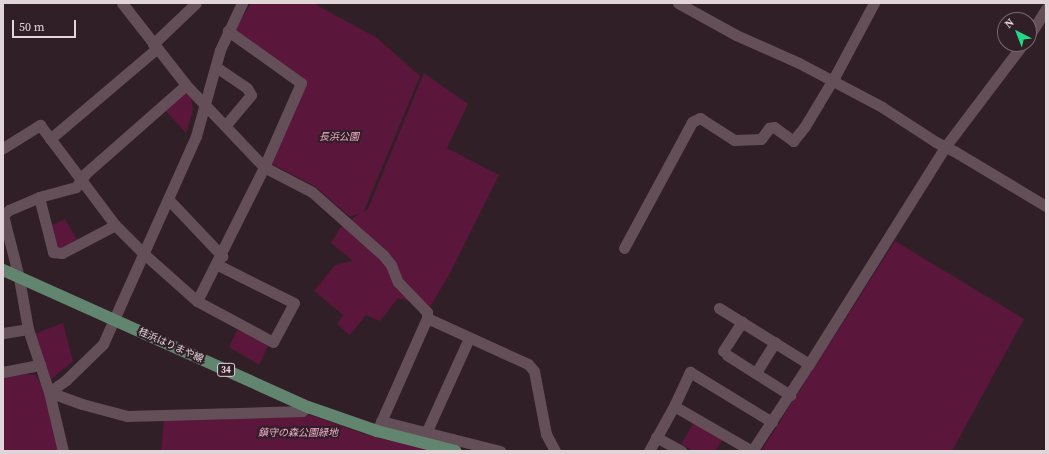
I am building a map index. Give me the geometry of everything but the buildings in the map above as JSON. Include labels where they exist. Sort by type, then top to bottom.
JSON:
[{"type":"main road","name":"桂浜はりまや線","points":[[3,270],[308,407],[379,426],[455,451]]},
{"type":"street","points":[[122,3],[154,47],[186,85],[206,104],[264,167],[312,192],[384,256],[391,265],[398,282],[428,312],[427,318],[379,426],[426,433],[500,451]]},
{"type":"street","points":[[179,3],[186,12]]},
{"type":"street","points":[[50,140],[154,47],[196,3]]},
{"type":"street","points":[[49,392],[66,380],[103,344],[196,136],[220,50],[242,3]]},
{"type":"street","points":[[678,3],[736,35],[787,57],[882,107],[945,147],[1046,206]]},
{"type":"street","points":[[624,248],[695,120],[700,118],[734,140],[761,139],[772,127],[793,141],[805,126],[832,80],[874,3]]},
{"type":"street","points":[[1037,23],[1046,9]]},
{"type":"street","points":[[197,301],[219,260],[264,167],[301,83],[228,31]]},
{"type":"street","points":[[674,406],[752,451],[810,364],[945,147],[1017,52]]},
{"type":"street","points":[[216,67],[247,88],[251,95],[225,126]]},
{"type":"street","points":[[63,451],[49,392],[28,329],[19,278],[3,215],[9,210],[39,197],[76,187],[86,173],[186,85]]},
{"type":"street","points":[[3,148],[40,125],[115,225],[144,254],[197,301],[273,342],[294,303],[219,260],[168,199]]},
{"type":"street","points":[[39,197],[53,252],[62,253],[115,225]]},
{"type":"street","points":[[719,308],[810,364]]},
{"type":"street","points":[[427,318],[528,364],[534,371],[546,434],[555,451]]},
{"type":"street","points":[[742,322],[725,353],[790,395]]},
{"type":"street","points":[[3,333],[28,329]]},
{"type":"street","points":[[426,433],[469,338]]},
{"type":"street","points":[[757,371],[775,342]]},
{"type":"street","points":[[3,372],[40,365]]},
{"type":"street","points":[[649,451],[674,406],[690,372],[772,422]]},
{"type":"street","points":[[49,392],[82,404],[127,416],[302,411],[308,407]]},
{"type":"street","points":[[656,437],[680,451]]},
{"type":"green space","name":"長浜公園","points":[[251,3],[313,3],[377,38],[420,76],[364,211],[368,209],[424,73],[468,104],[447,148],[499,175],[450,273],[430,307],[398,298],[380,321],[366,315],[350,335],[337,324],[343,315],[314,291],[335,265],[353,261],[331,243],[340,228],[360,213],[350,217],[316,187],[270,163],[306,82],[235,30]]},
{"type":"green space","points":[[185,92],[191,98],[193,110],[186,133],[165,110]]},
{"type":"green space","points":[[65,219],[78,241],[62,250],[56,247],[52,225]]},
{"type":"green space","points":[[895,241],[1024,319],[952,451],[761,451]]},
{"type":"green space","points":[[63,323],[73,361],[48,382],[34,334]]},
{"type":"green space","points":[[237,330],[269,344],[259,365],[229,347]]},
{"type":"green space","points":[[25,374],[35,375],[41,384],[53,423],[58,451],[3,451],[3,380],[7,377]]},
{"type":"green space","name":"鎮守の森公園緑地","points":[[311,415],[364,434],[434,451],[161,451],[164,418]]},
{"type":"green space","points":[[695,421],[724,438],[715,451],[693,451],[681,444]]}]
